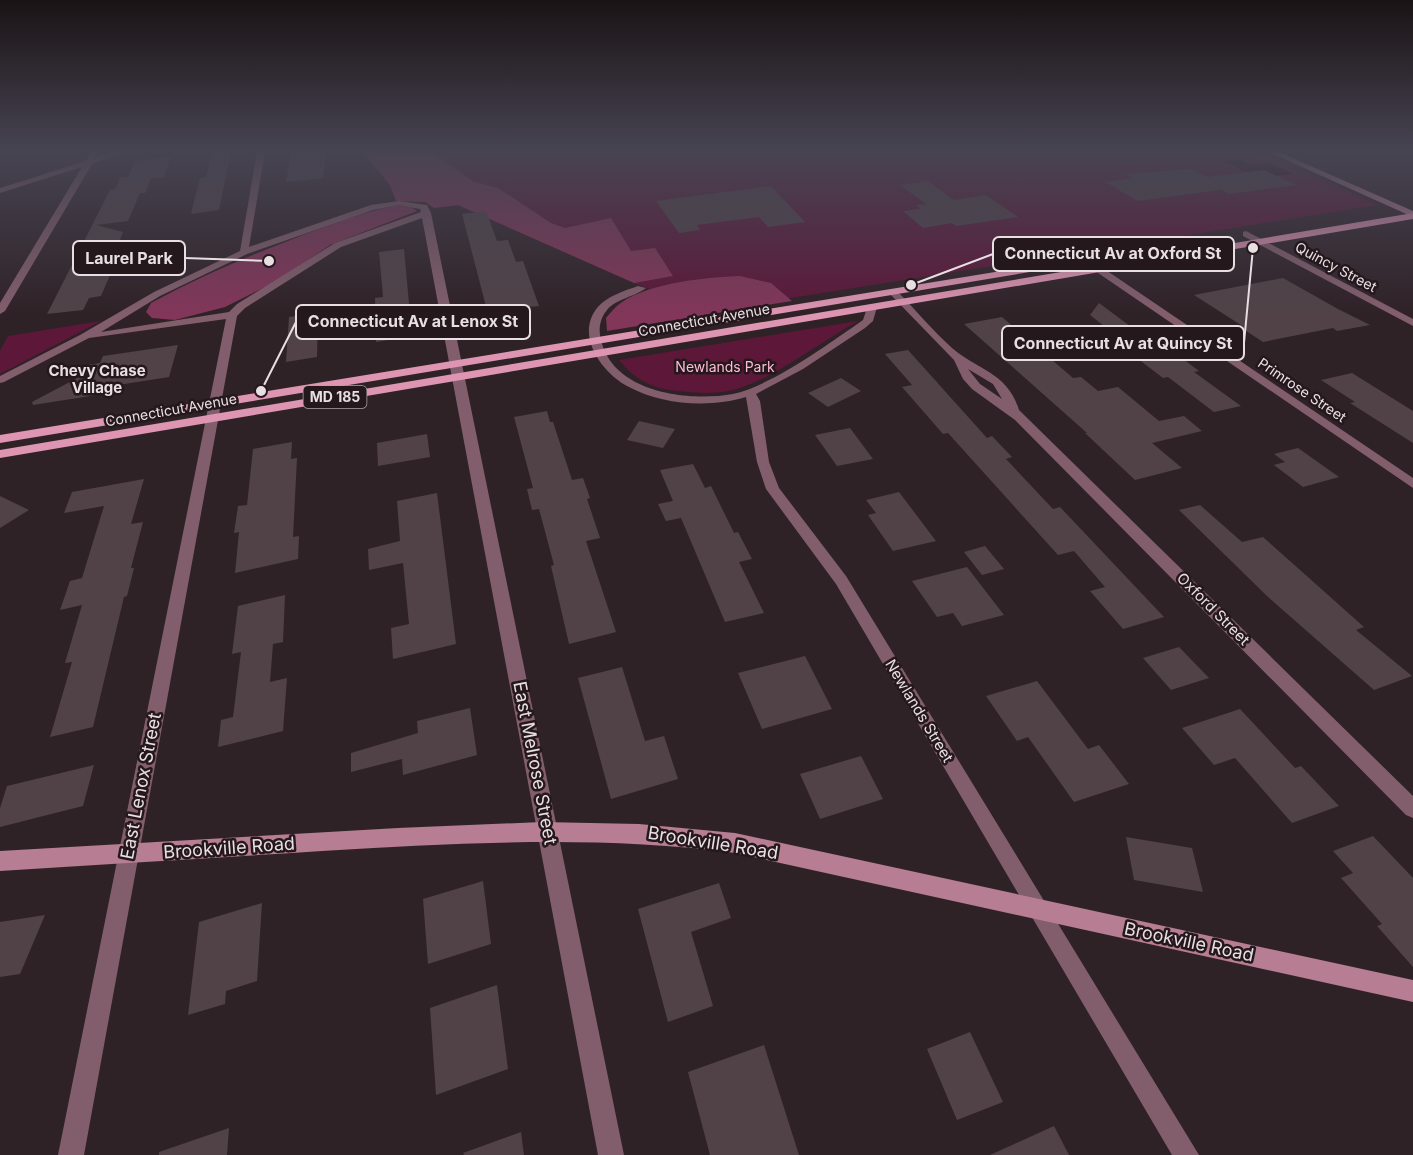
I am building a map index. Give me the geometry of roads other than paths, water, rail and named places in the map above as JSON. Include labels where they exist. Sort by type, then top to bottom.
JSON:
[{"type":"main road","points":[[1395,206],[1413,215]]},
{"type":"main road","name":"Connecticut Avenue","points":[[0,439],[214,411],[458,371],[893,292],[1413,206]]},
{"type":"main road","name":"Connecticut Avenue","points":[[599,347],[903,302],[1413,215]]},
{"type":"main road","name":"Connecticut Avenue","points":[[0,454],[214,411]]},
{"type":"main road","name":"Brookville Road","points":[[0,861],[548,830],[637,831],[735,843],[1413,991]]},
{"type":"street","points":[[0,311],[63,206]]},
{"type":"street","points":[[244,252],[252,206]]},
{"type":"street","points":[[0,380],[84,337],[132,308],[244,252],[382,206]]},
{"type":"street","points":[[84,337],[232,315],[241,306],[338,245],[427,213],[420,206]]},
{"type":"street","name":"East Melrose Street","points":[[427,213],[611,1155]]},
{"type":"street","name":"Quincy Street","points":[[1246,234],[1413,323]]},
{"type":"street","name":"Primrose Street","points":[[1085,260],[1413,484]]},
{"type":"street","points":[[641,288],[618,297],[603,308],[595,322],[599,347],[613,373],[648,391],[706,399],[750,393],[861,326],[868,321],[872,307]]},
{"type":"street","name":"Oxford Street","points":[[893,292],[958,357],[991,375],[1001,386],[1013,410]]},
{"type":"street","points":[[132,308],[140,328]]},
{"type":"street","name":"East Lenox Street","points":[[71,1155],[232,315]]},
{"type":"street","name":"Oxford Street","points":[[958,357],[961,369],[979,391],[1013,410],[1413,809]]},
{"type":"street","name":"Newlands Street","points":[[750,393],[754,400],[763,462],[773,489],[841,580],[1186,1155]]},
{"type":"place","name":"Connecticut Av at Quincy St","points":[[1253,248]]},
{"type":"place","name":"Laurel Park","points":[[269,261]]},
{"type":"place","name":"Connecticut Av at Oxford St","points":[[911,285]]},
{"type":"place","name":"Connecticut Av at Lenox St","points":[[261,391]]},
{"type":"district","name":"Chevy Chase Village","points":[[97,380]]},
{"type":"park label","name":"Newlands Park","points":[[725,367]]}]
